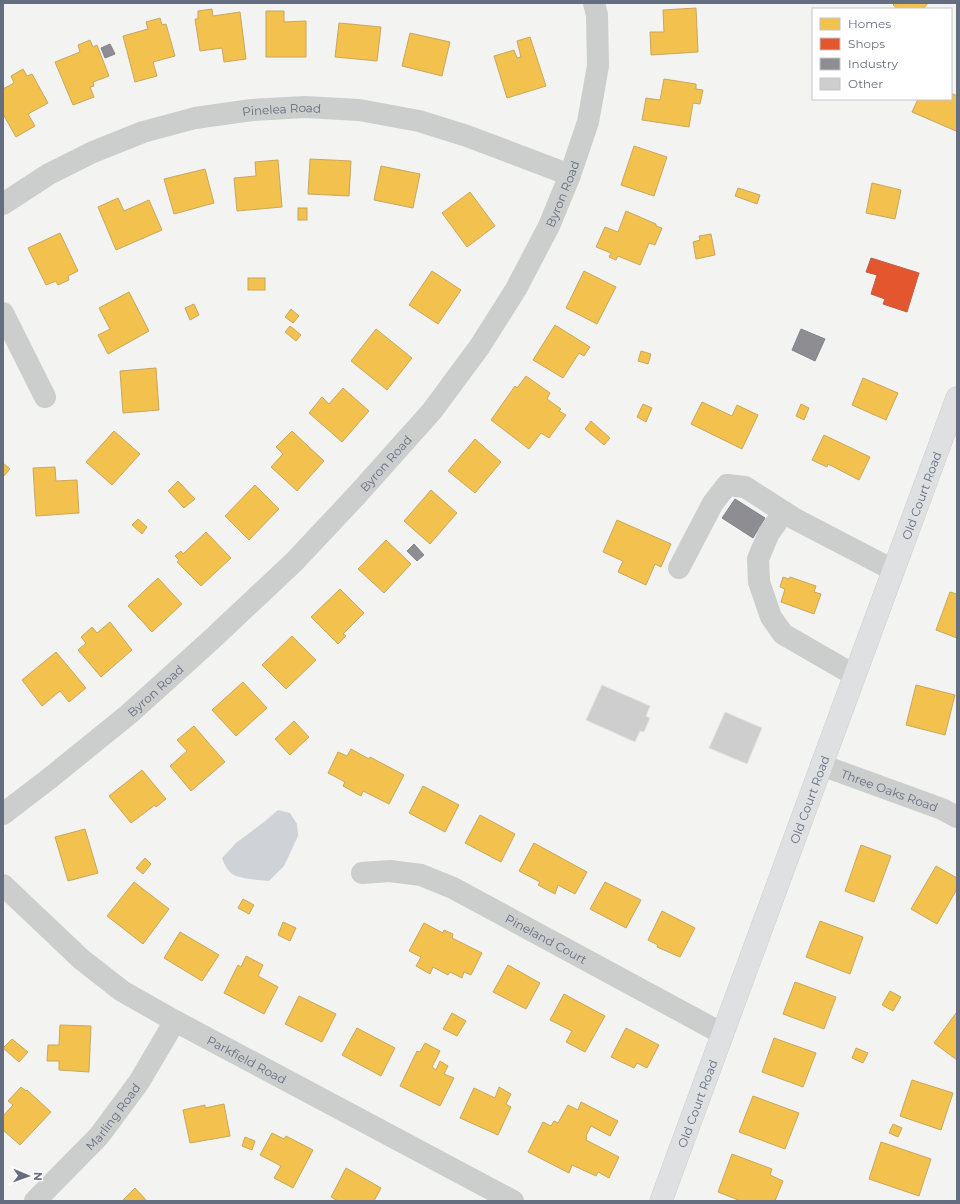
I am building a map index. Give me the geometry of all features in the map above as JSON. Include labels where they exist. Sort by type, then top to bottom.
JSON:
[{"type":"main road","name":"Old Court Road","points":[[661,1201],[957,398]]},
{"type":"street","name":"Byron Road","points":[[3,814],[129,714],[294,562],[356,496],[432,411],[480,346],[516,289],[549,226],[570,175],[588,122],[598,66],[597,15],[594,3]]},
{"type":"street","name":"Pinelea Road","points":[[3,204],[49,174],[93,152],[143,132],[195,118],[252,110],[306,107],[359,110],[419,121],[467,136],[570,175]]},
{"type":"street","points":[[3,313],[45,397]]},
{"type":"street","points":[[679,568],[713,503],[727,485],[745,487],[784,512],[893,570]]},
{"type":"street","points":[[784,512],[768,533],[758,559],[759,582],[771,617],[783,634],[854,675]]},
{"type":"street","name":"Three Oaks Road","points":[[821,765],[942,809],[957,817]]},
{"type":"street","name":"Pineland Court","points":[[362,873],[390,872],[421,876],[453,888],[723,1034]]},
{"type":"street","name":"Parkfield Road","points":[[3,885],[81,959],[122,991],[175,1021],[513,1201]]},
{"type":"street","name":"Marling Road","points":[[35,1201],[99,1136],[138,1082],[175,1021]]},
{"type":"shaded area","points":[[278,810],[290,813],[297,824],[298,836],[284,866],[269,881],[251,879],[232,874],[226,868],[222,858],[236,843]]},
{"type":"building: Homes","points":[[895,3],[928,3],[924,8],[897,8],[893,5]]},
{"type":"building: Homes","points":[[696,8],[698,52],[651,55],[650,32],[664,32],[663,10]]},
{"type":"building: Homes","points":[[212,9],[213,16],[240,12],[246,59],[224,62],[222,48],[200,51],[195,19],[198,19],[198,11]]},
{"type":"building: Homes","points":[[266,11],[284,11],[284,22],[306,21],[306,57],[266,57]]},
{"type":"building: Homes","points":[[160,18],[162,25],[166,24],[175,56],[153,62],[157,76],[135,82],[123,36],[148,29],[146,22]]},
{"type":"building: Homes","points":[[339,23],[381,27],[377,61],[335,57]]},
{"type":"building: Homes","points":[[410,33],[450,42],[442,76],[402,66]]},
{"type":"building: Homes","points":[[530,37],[546,86],[507,98],[494,56],[514,50],[517,58],[521,57],[517,41]]},
{"type":"building: Homes","points":[[90,40],[93,47],[97,45],[109,76],[93,82],[94,86],[90,87],[94,97],[73,105],[55,62],[80,52],[78,45]]},
{"type":"building: Homes","points":[[23,69],[27,76],[32,74],[48,103],[28,114],[35,126],[16,137],[3,114],[3,89],[14,83],[11,76]]},
{"type":"building: Homes","points":[[664,79],[696,84],[696,89],[703,90],[700,104],[693,103],[689,127],[642,120],[646,98],[660,100]]},
{"type":"building: Homes","points":[[952,94],[957,96],[957,129],[956,131],[912,112],[918,100],[952,100]]},
{"type":"building: Homes","points":[[634,146],[667,157],[654,196],[621,185]]},
{"type":"building: Homes","points":[[310,159],[351,161],[349,196],[308,194]]},
{"type":"building: Homes","points":[[278,160],[282,207],[237,211],[234,178],[256,176],[255,162]]},
{"type":"building: Homes","points":[[381,166],[420,174],[413,208],[374,200]]},
{"type":"building: Homes","points":[[205,169],[214,203],[174,214],[164,179]]},
{"type":"building: Homes","points":[[872,183],[901,190],[895,219],[866,213]]},
{"type":"building: Homes","points":[[738,188],[760,195],[757,204],[735,196]]},
{"type":"building: Homes","points":[[470,192],[495,226],[467,247],[442,213]]},
{"type":"building: Homes","points":[[118,198],[124,211],[149,200],[162,230],[116,250],[98,207]]},
{"type":"building: Homes","points":[[298,208],[307,208],[307,220],[298,220]]},
{"type":"building: Homes","points":[[626,211],[662,228],[655,245],[649,243],[640,265],[618,256],[616,260],[609,257],[611,253],[596,247],[605,227],[618,232]]},
{"type":"building: Homes","points":[[60,233],[78,271],[68,276],[69,280],[58,285],[56,281],[46,285],[28,248]]},
{"type":"building: Homes","points":[[711,234],[715,255],[696,259],[693,242],[700,240],[699,236]]},
{"type":"building: Homes","points":[[432,271],[461,290],[438,324],[409,305]]},
{"type":"building: Homes","points":[[584,271],[616,287],[597,324],[566,308]]},
{"type":"building: Homes","points":[[248,278],[265,278],[265,290],[248,290]]},
{"type":"building: Homes","points":[[129,292],[149,331],[108,354],[98,335],[110,329],[99,308]]},
{"type":"building: Homes","points":[[194,304],[199,315],[190,320],[185,308]]},
{"type":"building: Homes","points":[[291,309],[299,316],[293,323],[285,317]]},
{"type":"building: Homes","points":[[555,325],[590,347],[584,356],[579,353],[563,378],[533,360]]},
{"type":"building: Homes","points":[[290,326],[301,335],[296,341],[285,332]]},
{"type":"building: Homes","points":[[376,329],[412,358],[387,390],[351,361]]},
{"type":"building: Homes","points":[[641,351],[651,354],[648,364],[638,361]]},
{"type":"building: Homes","points":[[156,368],[159,410],[123,413],[120,371]]},
{"type":"building: Homes","points":[[526,376],[550,393],[547,399],[561,409],[559,411],[566,415],[549,438],[541,433],[529,449],[491,420],[515,386],[517,388]]},
{"type":"building: Homes","points":[[863,378],[898,393],[886,420],[852,405]]},
{"type":"building: Homes","points":[[343,388],[369,411],[342,442],[309,413],[322,397],[329,404]]},
{"type":"building: Homes","points":[[702,402],[732,416],[737,405],[758,415],[742,449],[691,424]]},
{"type":"building: Homes","points":[[643,404],[652,408],[646,422],[637,417]]},
{"type":"building: Homes","points":[[801,404],[809,408],[804,420],[796,416]]},
{"type":"building: Homes","points":[[591,421],[610,438],[604,445],[585,429]]},
{"type":"building: Homes","points":[[114,431],[140,454],[112,485],[86,462]]},
{"type":"building: Homes","points":[[292,431],[324,461],[297,491],[271,467],[283,454],[276,447]]},
{"type":"building: Homes","points":[[824,435],[870,457],[859,480],[828,464],[827,467],[812,460]]},
{"type":"building: Homes","points":[[475,439],[501,462],[475,493],[448,471]]},
{"type":"building: Homes","points":[[3,463],[10,469],[3,477]]},
{"type":"building: Homes","points":[[55,467],[56,481],[77,480],[79,513],[36,516],[33,468]]},
{"type":"building: Homes","points":[[178,481],[195,499],[184,508],[168,491]]},
{"type":"building: Homes","points":[[255,485],[279,509],[249,540],[225,516]]},
{"type":"building: Homes","points":[[431,490],[457,513],[430,544],[404,521]]},
{"type":"building: Homes","points":[[138,519],[147,527],[142,534],[132,525]]},
{"type":"building: Homes","points":[[617,520],[671,544],[661,567],[655,564],[646,585],[618,572],[623,561],[603,552]]},
{"type":"building: Homes","points":[[206,532],[231,558],[201,586],[177,562],[179,560],[175,556],[181,551],[183,554]]},
{"type":"building: Homes","points":[[386,540],[411,564],[384,593],[358,569]]},
{"type":"building: Homes","points":[[783,577],[789,579],[790,577],[816,586],[814,592],[821,594],[814,614],[781,602],[785,589],[780,587]]},
{"type":"building: Homes","points":[[158,578],[182,604],[152,632],[128,606]]},
{"type":"building: Homes","points":[[340,589],[364,613],[343,634],[346,636],[338,644],[311,617]]},
{"type":"building: Homes","points":[[950,592],[957,594],[957,638],[936,630]]},
{"type":"building: Homes","points":[[110,622],[132,650],[101,677],[78,650],[86,643],[81,637],[92,627],[97,633]]},
{"type":"building: Homes","points":[[292,636],[316,660],[286,689],[262,665]]},
{"type":"building: Homes","points":[[56,652],[86,688],[69,702],[60,691],[42,706],[22,680]]},
{"type":"building: Homes","points":[[243,682],[267,708],[236,736],[212,710]]},
{"type":"building: Homes","points":[[916,685],[955,695],[945,735],[906,725]]},
{"type":"building: Homes","points":[[294,721],[309,737],[290,755],[275,739]]},
{"type":"building: Homes","points":[[194,726],[225,762],[191,791],[170,766],[187,751],[177,740]]},
{"type":"building: Homes","points":[[351,749],[404,775],[389,804],[363,791],[361,796],[343,786],[345,782],[328,773],[338,752],[347,756]]},
{"type":"building: Homes","points":[[142,770],[166,799],[156,807],[155,805],[131,823],[109,796]]},
{"type":"building: Homes","points":[[423,786],[459,805],[445,832],[409,813]]},
{"type":"building: Homes","points":[[480,815],[515,834],[501,862],[465,843]]},
{"type":"building: Homes","points":[[85,829],[98,873],[68,881],[55,837]]},
{"type":"building: Homes","points":[[534,843],[587,872],[575,894],[558,885],[555,894],[538,885],[540,882],[519,871]]},
{"type":"building: Homes","points":[[861,845],[891,856],[874,902],[845,891]]},
{"type":"building: Homes","points":[[145,858],[151,864],[143,874],[136,868]]},
{"type":"building: Homes","points":[[936,866],[957,878],[957,889],[937,924],[911,909]]},
{"type":"building: Homes","points":[[134,882],[169,909],[143,944],[107,916]]},
{"type":"building: Homes","points":[[605,882],[641,900],[626,928],[590,909]]},
{"type":"building: Homes","points":[[243,899],[254,905],[249,914],[238,908]]},
{"type":"building: Homes","points":[[662,911],[695,928],[680,957],[657,947],[658,945],[648,940]]},
{"type":"building: Homes","points":[[820,921],[863,937],[850,974],[806,957]]},
{"type":"building: Homes","points":[[283,922],[296,928],[290,941],[278,935]]},
{"type":"building: Homes","points":[[424,923],[443,933],[444,930],[453,934],[452,938],[482,953],[471,975],[464,972],[462,978],[450,972],[448,975],[433,967],[430,974],[416,966],[421,957],[409,951]]},
{"type":"building: Homes","points":[[180,932],[219,955],[202,981],[164,958]]},
{"type":"building: Homes","points":[[246,956],[263,965],[258,976],[278,987],[264,1014],[224,993],[238,965],[241,967]]},
{"type":"building: Homes","points":[[508,965],[540,983],[526,1009],[493,992]]},
{"type":"building: Homes","points":[[795,982],[836,997],[824,1029],[783,1014]]},
{"type":"building: Homes","points":[[890,991],[901,997],[893,1011],[882,1005]]},
{"type":"building: Homes","points":[[564,994],[605,1016],[585,1052],[566,1042],[572,1031],[550,1020]]},
{"type":"building: Homes","points":[[299,996],[336,1014],[322,1042],[285,1024]]},
{"type":"building: Homes","points":[[452,1013],[466,1021],[457,1036],[443,1029]]},
{"type":"building: Homes","points":[[957,1013],[957,1060],[934,1043]]},
{"type":"building: Homes","points":[[60,1025],[91,1026],[89,1072],[59,1070],[59,1061],[47,1061],[48,1045],[59,1045]]},
{"type":"building: Homes","points":[[357,1028],[395,1048],[381,1076],[342,1055]]},
{"type":"building: Homes","points":[[626,1028],[659,1045],[647,1068],[637,1063],[634,1068],[611,1057]]},
{"type":"building: Homes","points":[[774,1038],[816,1053],[803,1087],[762,1072]]},
{"type":"building: Homes","points":[[12,1039],[28,1052],[19,1062],[3,1048]]},
{"type":"building: Homes","points":[[425,1043],[440,1051],[432,1067],[436,1070],[440,1061],[448,1066],[444,1074],[454,1078],[440,1106],[400,1086],[417,1051],[420,1052]]},
{"type":"building: Homes","points":[[856,1048],[868,1053],[863,1063],[852,1058]]},
{"type":"building: Homes","points":[[912,1080],[953,1093],[941,1130],[900,1116]]},
{"type":"building: Homes","points":[[21,1087],[26,1091],[27,1090],[51,1112],[20,1145],[3,1130],[3,1116],[13,1105],[8,1101]]},
{"type":"building: Homes","points":[[499,1087],[511,1094],[506,1104],[511,1107],[498,1135],[460,1118],[474,1088],[495,1098]]},
{"type":"building: Homes","points":[[753,1096],[799,1113],[785,1149],[739,1132]]},
{"type":"building: Homes","points":[[581,1102],[618,1121],[610,1136],[591,1126],[586,1136],[586,1140],[619,1157],[609,1178],[598,1172],[596,1176],[572,1165],[569,1173],[528,1152],[543,1122],[551,1126],[554,1121],[558,1123],[568,1105],[578,1110]]},
{"type":"building: Homes","points":[[224,1104],[230,1136],[190,1143],[183,1110],[205,1105],[205,1108]]},
{"type":"building: Homes","points":[[893,1124],[902,1128],[898,1137],[889,1133]]},
{"type":"building: Homes","points":[[272,1133],[284,1139],[286,1136],[313,1150],[293,1188],[274,1178],[281,1166],[260,1155]]},
{"type":"building: Homes","points":[[245,1137],[255,1141],[252,1150],[242,1146]]},
{"type":"building: Homes","points":[[881,1142],[931,1159],[919,1196],[869,1179]]},
{"type":"building: Homes","points":[[732,1154],[772,1169],[770,1175],[783,1181],[775,1201],[741,1201],[718,1192]]},
{"type":"building: Homes","points":[[346,1168],[381,1188],[374,1201],[338,1201],[331,1197]]},
{"type":"building: Homes","points":[[135,1188],[147,1201],[122,1201]]},
{"type":"building: Shops","points":[[871,258],[919,273],[907,312],[883,304],[885,299],[871,294],[877,275],[866,272]]},
{"type":"building: Industry","points":[[110,44],[115,54],[105,58],[101,48]]},
{"type":"building: Industry","points":[[801,329],[825,339],[815,361],[792,350]]},
{"type":"building: Industry","points":[[735,499],[765,518],[753,538],[722,518]]},
{"type":"building: Industry","points":[[414,544],[424,555],[417,561],[407,551]]},
{"type":"building: Other","points":[[602,685],[650,706],[646,716],[650,718],[644,732],[640,731],[635,742],[586,720]]},
{"type":"building: Other","points":[[725,712],[762,728],[747,764],[709,748]]}]
